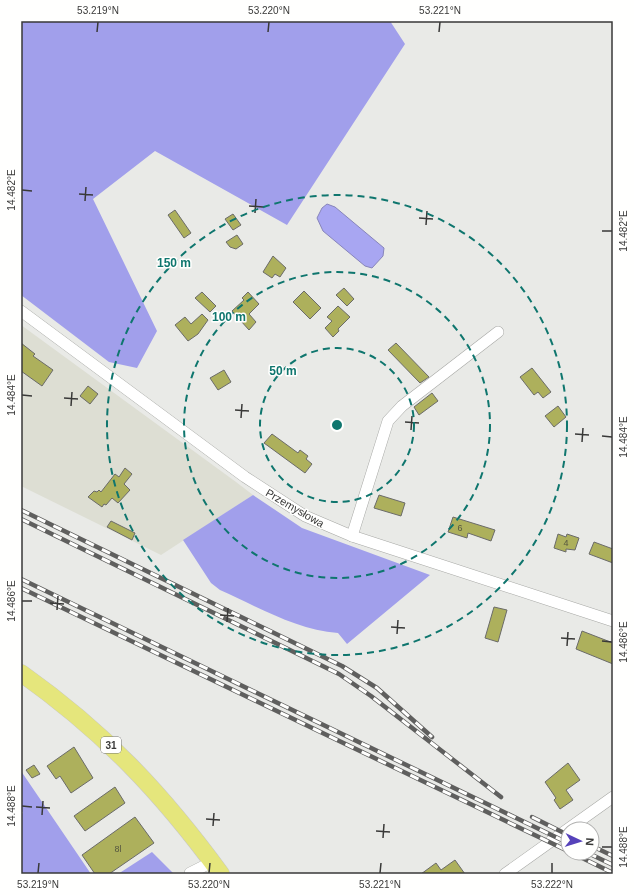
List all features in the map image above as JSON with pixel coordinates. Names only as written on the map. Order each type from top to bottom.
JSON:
[{"type":"main road","name":"31","points":[[21,673],[52,695],[124,758],[168,806],[217,868]]},
{"type":"street","name":"Przemysłowa","points":[[21,311],[276,499],[316,522],[352,536],[613,621]]},
{"type":"street","points":[[352,536],[388,421],[402,406],[498,332]]},
{"type":"street","points":[[505,874],[613,797]]},
{"type":"street","points":[[190,873],[217,868]]},
{"type":"shaded area","points":[[21,21],[390,21],[405,44],[287,225],[155,151],[93,199],[157,331],[137,368],[109,362],[21,295]]},
{"type":"shaded area","points":[[21,325],[253,495],[161,555],[21,486]]},
{"type":"shaded area","points":[[253,495],[302,528],[430,575],[347,644],[338,633],[323,631],[293,623],[278,617],[220,590],[211,583],[183,540]]},
{"type":"shaded area","points":[[21,771],[91,874],[21,874],[21,814],[23,813],[21,810]]},
{"type":"shaded area","points":[[152,852],[174,874],[118,874]]},
{"type":"water","points":[[327,204],[335,207],[384,248],[383,256],[372,268],[365,266],[323,231],[317,218],[322,208]]},
{"type":"building","points":[[175,210],[191,233],[184,238],[168,215]]},
{"type":"building","points":[[233,214],[241,225],[233,230],[225,219]]},
{"type":"building","points":[[237,235],[243,244],[236,249],[230,247],[226,242]]},
{"type":"building","points":[[273,256],[286,268],[280,277],[275,274],[272,278],[263,272]]},
{"type":"building","points":[[344,288],[354,299],[347,306],[336,295]]},
{"type":"building","points":[[304,291],[321,308],[310,319],[293,302]]},
{"type":"building","points":[[202,292],[216,306],[210,312],[195,298]]},
{"type":"building","points":[[248,292],[259,304],[249,314],[256,322],[249,330],[232,311],[244,300],[242,298]]},
{"type":"building","points":[[338,306],[350,317],[338,329],[339,331],[333,337],[325,328],[332,321],[327,317]]},
{"type":"building","points":[[202,314],[208,320],[198,334],[188,341],[175,325],[185,317],[191,324]]},
{"type":"building","points":[[21,343],[35,354],[33,356],[53,370],[42,386],[21,371]]},
{"type":"building","points":[[396,343],[429,377],[420,383],[388,350]]},
{"type":"building","points":[[532,368],[551,392],[543,398],[538,392],[534,395],[520,377]]},
{"type":"building","points":[[224,370],[231,382],[218,390],[210,378]]},
{"type":"building","points":[[88,386],[98,394],[90,404],[80,396]]},
{"type":"building","points":[[432,393],[438,401],[419,415],[414,407]]},
{"type":"building","points":[[558,406],[566,417],[554,427],[545,416]]},
{"type":"building","points":[[272,434],[298,453],[300,450],[308,456],[306,459],[312,464],[305,473],[264,443]]},
{"type":"building","points":[[125,468],[132,474],[124,484],[130,490],[118,503],[112,498],[102,507],[88,497],[94,491],[97,492],[99,490],[101,492],[115,474],[119,477]]},
{"type":"building","points":[[379,495],[405,503],[401,516],[374,508]]},
{"type":"building","points":[[453,517],[495,530],[491,541],[468,533],[467,538],[448,532]]},
{"type":"building","points":[[111,521],[135,533],[132,540],[107,527]]},
{"type":"building","points":[[558,534],[566,537],[567,534],[579,538],[575,550],[566,549],[566,552],[554,548]]},
{"type":"building","points":[[594,542],[613,549],[613,563],[589,554]]},
{"type":"building","points":[[494,607],[507,610],[498,642],[485,638]]},
{"type":"building","points":[[582,631],[613,643],[613,664],[576,649]]},
{"type":"building","points":[[74,747],[93,778],[71,793],[60,776],[56,779],[47,766]]},
{"type":"building","points":[[568,763],[580,780],[566,790],[573,800],[560,809],[554,800],[556,798],[545,782]]},
{"type":"building","points":[[34,765],[40,774],[32,778],[26,770]]},
{"type":"building","points":[[115,787],[125,803],[85,831],[74,816]]},
{"type":"building","points":[[135,817],[154,843],[109,874],[95,874],[82,855]]},
{"type":"building","points":[[455,860],[465,874],[421,874],[436,863],[441,870]]},
{"type":"railway","points":[[21,510],[342,666],[377,688],[432,737]]},
{"type":"railway","points":[[21,519],[339,674],[371,696],[501,797]]},
{"type":"railway","points":[[21,579],[560,839]]},
{"type":"railway","points":[[21,588],[560,847]]},
{"type":"railway","points":[[532,817],[560,831]]},
{"type":"railway","points":[[600,850],[613,856]]},
{"type":"railway","points":[[600,859],[613,865]]},
{"type":"railway","points":[[588,861],[613,873]]}]
